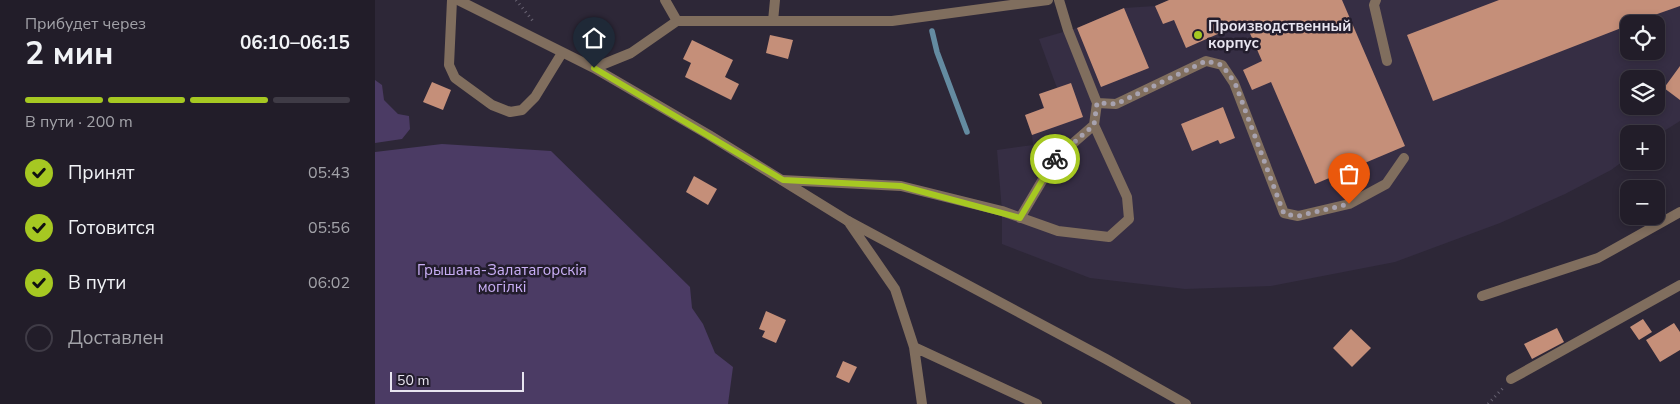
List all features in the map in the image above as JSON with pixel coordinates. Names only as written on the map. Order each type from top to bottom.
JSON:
[{"type":"street","points":[[452,0],[449,65],[455,78],[492,105],[510,112],[522,110],[535,97],[562,53]]},
{"type":"street","points":[[458,0],[594,68],[783,180],[848,221],[1186,404]]},
{"type":"street","points":[[665,0],[677,21]]},
{"type":"street","points":[[773,21],[775,0]]},
{"type":"street","points":[[594,68],[631,53],[677,21],[892,22],[993,3],[1048,0]]},
{"type":"street","points":[[783,180],[901,186],[1020,218],[1058,231],[1109,238],[1129,219],[1127,197],[1094,125],[1097,103],[1068,30],[1059,0]]},
{"type":"street","points":[[1376,0],[1375,4],[1387,61]]},
{"type":"street","points":[[1097,103],[1116,104],[1206,61],[1222,65],[1235,83],[1284,214],[1298,216],[1349,204],[1386,184],[1404,158]]},
{"type":"street","points":[[1020,218],[1055,158],[1094,125]]},
{"type":"street","points":[[1482,296],[1598,258],[1680,212]]},
{"type":"street","points":[[848,221],[895,289],[914,347],[922,404]]},
{"type":"street","points":[[1511,379],[1680,285]]},
{"type":"street","points":[[914,347],[1037,404]]},
{"type":"path","points":[[1488,404],[1511,379]]},
{"type":"shaded area","points":[[1169,0],[1680,0],[1680,121],[1665,130],[1665,125],[1620,125],[1620,164],[1611,170],[1565,194],[1500,223],[1395,262],[1271,286],[1185,289],[1090,278],[1002,244],[1002,211],[997,150],[1033,145],[1032,135],[1025,115],[1043,108],[1039,94],[1057,88],[1039,39],[1077,28],[1124,8],[1155,6]]},
{"type":"green space","points":[[375,80],[382,85],[384,100],[398,114],[409,116],[410,129],[402,139],[375,143]]},
{"type":"green space","name":"Грышана-Залатагорскія могілкі","points":[[442,144],[551,151],[690,287],[692,308],[703,324],[715,353],[733,367],[728,404],[375,404],[375,152]]},
{"type":"building","points":[[1169,0],[1342,0],[1405,146],[1315,184],[1271,82],[1252,90],[1243,70],[1262,61],[1245,22],[1186,48],[1174,20],[1163,24],[1155,6]]},
{"type":"building","points":[[1499,0],[1680,0],[1680,6],[1654,15],[1620,15],[1620,28],[1433,101],[1407,35]]},
{"type":"building","points":[[1124,8],[1149,68],[1101,87],[1077,28]]},
{"type":"building","points":[[770,35],[793,40],[788,59],[766,53]]},
{"type":"building","points":[[692,40],[733,60],[725,77],[739,84],[731,100],[685,77],[691,63],[683,59]]},
{"type":"building","points":[[1680,66],[1680,100],[1665,89]]},
{"type":"building","points":[[432,82],[451,90],[443,110],[423,102]]},
{"type":"building","points":[[1071,83],[1083,117],[1032,135],[1025,115],[1044,108],[1039,94]]},
{"type":"building","points":[[1223,107],[1235,138],[1220,144],[1218,140],[1192,151],[1181,124]]},
{"type":"building","points":[[694,176],[717,189],[708,205],[686,192]]},
{"type":"building","points":[[766,311],[786,320],[776,343],[762,337],[765,331],[759,329]]},
{"type":"building","points":[[1643,319],[1652,332],[1639,340],[1630,327]]},
{"type":"building","points":[[1674,323],[1680,332],[1680,350],[1660,362],[1646,340]]},
{"type":"building","points":[[1557,328],[1564,342],[1532,359],[1524,344]]},
{"type":"building","points":[[1351,329],[1371,348],[1352,367],[1333,348]]},
{"type":"building","points":[[843,361],[857,367],[849,383],[836,377]]},
{"type":"waterway","points":[[932,31],[937,52],[967,132]]},
{"type":"way so far","points":[[1055,159],[1094,125],[1097,103],[1116,104],[1206,61],[1222,65],[1235,83],[1284,214],[1298,216],[1349,204]]},
{"type":"place","name":"Производственный корпус","points":[[1198,35]]},
{"type":"route","points":[[594,68],[783,180],[835,181],[901,186],[1020,218],[1055,159]]}]
